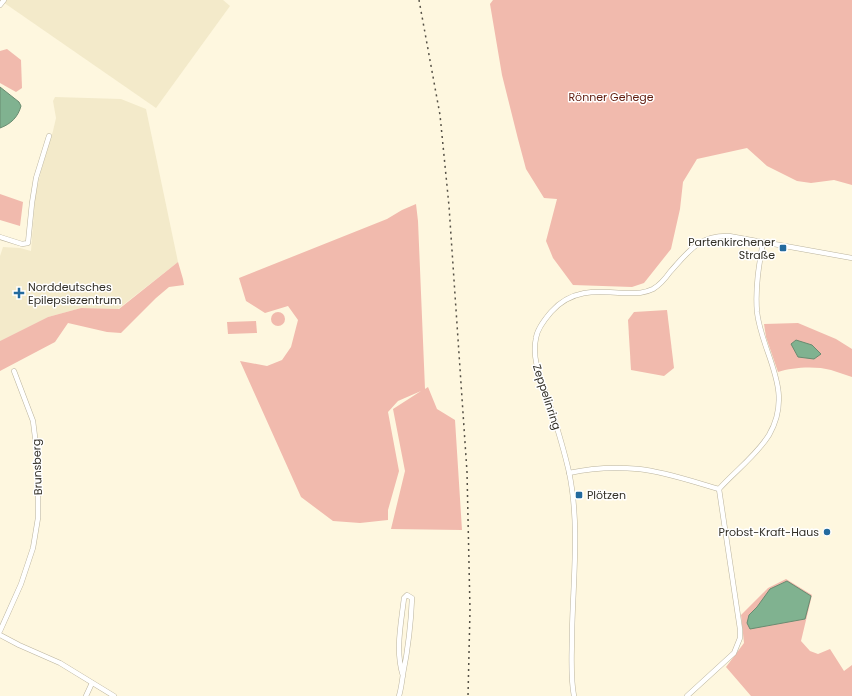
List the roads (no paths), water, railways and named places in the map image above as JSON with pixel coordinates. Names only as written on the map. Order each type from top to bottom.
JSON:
[{"type":"street","points":[[0,5],[4,0]]},
{"type":"street","points":[[0,237],[22,244],[28,243],[36,178],[49,136]]},
{"type":"street","name":"Zeppelinring","points":[[574,696],[571,665],[574,537],[573,501],[569,473],[559,432],[535,359],[536,337],[550,314],[562,301],[582,293],[597,291],[635,293],[652,290],[662,282],[693,246],[716,236],[729,236],[852,258]]},
{"type":"street","points":[[720,489],[762,445],[770,434],[778,406],[777,380],[762,338],[757,313],[757,279],[763,242]]},
{"type":"street","name":"Brunsberg","points":[[0,631],[20,584],[33,548],[38,518],[38,461],[33,421],[14,371]]},
{"type":"street","points":[[569,473],[611,469],[640,469],[681,478],[720,489]]},
{"type":"street","points":[[686,696],[734,652],[740,638],[720,489]]},
{"type":"street","points":[[398,696],[401,689],[407,654],[412,609],[412,598],[407,595],[404,598],[398,653],[399,665],[403,676]]},
{"type":"street","points":[[0,635],[60,663],[114,696]]},
{"type":"street","points":[[86,696],[92,683]]},
{"type":"railway","points":[[419,0],[440,115],[449,206],[467,472],[470,610],[468,696]]},
{"type":"place","name":"Partenkirchener Straße","points":[[783,248]]},
{"type":"place","name":"Norddeutsches Epilepsiezentrum","points":[[19,293]]},
{"type":"place","name":"Plötzen","points":[[579,495]]},
{"type":"place","name":"Probst-Kraft-Haus","points":[[827,532]]},
{"type":"park label","name":"Rönner Gehege","points":[[611,97]]}]
